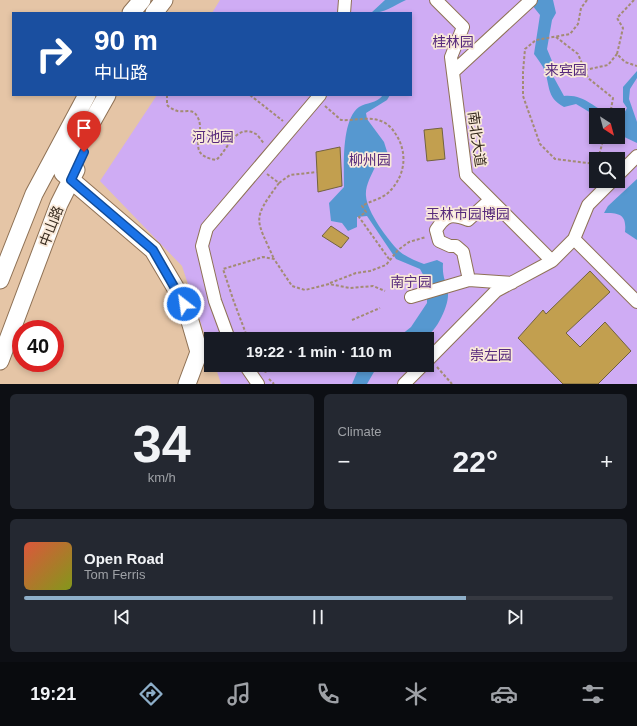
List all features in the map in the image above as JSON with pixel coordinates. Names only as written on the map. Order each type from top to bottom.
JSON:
[{"type":"main road","points":[[155,12],[164,0]]},
{"type":"main road","name":"中山路","points":[[0,280],[34,194],[86,96]]},
{"type":"main road","points":[[106,96],[63,173],[153,250],[184,304],[199,352],[187,384]]},
{"type":"main road","name":"中山路","points":[[0,361],[59,204],[112,96]]},
{"type":"street","points":[[344,12],[345,0]]},
{"type":"street","name":"南北大道","points":[[436,0],[463,27],[451,57],[466,175],[552,261]]},
{"type":"street","points":[[453,72],[530,1]]},
{"type":"street","points":[[226,332],[215,301],[202,246],[206,228],[318,97]]},
{"type":"street","points":[[625,168],[637,156]]},
{"type":"street","points":[[434,354],[496,292],[552,261],[574,240],[588,205],[605,188]]},
{"type":"street","points":[[469,280],[463,252],[456,246],[450,246],[439,240],[436,230],[442,220],[454,215],[468,220],[490,200]]},
{"type":"street","points":[[574,240],[637,302]]},
{"type":"street","points":[[411,297],[469,280],[512,283]]},
{"type":"street","points":[[250,372],[258,384]]},
{"type":"street","points":[[404,384],[416,372]]},
{"type":"path","points":[[587,0],[581,8],[578,24],[570,34],[536,40],[525,48],[523,96],[540,144],[554,159],[589,163]]},
{"type":"path","points":[[585,70],[608,65],[617,54],[623,28],[617,18],[634,0]]},
{"type":"path","points":[[556,37],[578,54],[588,78],[613,98],[611,108]]},
{"type":"path","points":[[617,54],[626,62],[637,66]]},
{"type":"path","points":[[167,96],[167,105],[176,111],[190,110],[197,115],[200,125],[198,140],[199,152],[205,158],[216,160],[223,155],[233,137],[244,132],[256,134],[273,150]]},
{"type":"path","points":[[251,96],[292,128]]},
{"type":"path","points":[[318,97],[341,120],[381,120],[393,130],[400,143],[405,158],[403,171],[389,193],[362,206],[366,212],[359,217],[390,259]]},
{"type":"path","points":[[258,167],[279,183]]},
{"type":"path","points":[[317,172],[290,175],[279,183],[263,205],[258,222],[261,232],[274,259],[292,286],[305,290],[329,284],[356,273],[370,271],[386,265],[398,250],[409,242],[426,237],[436,230]]},
{"type":"path","points":[[245,332],[223,269],[263,257],[274,259]]},
{"type":"path","points":[[329,284],[350,288],[373,286],[385,291]]},
{"type":"path","points":[[352,320],[380,308]]},
{"type":"path","points":[[434,369],[452,384]]},
{"type":"green space","name":"玉林市园博园","points":[[220,0],[637,0],[637,384],[221,384],[217,372],[434,372],[434,332],[204,333],[182,266],[100,181],[156,96],[412,96],[412,12],[213,12]]},
{"type":"water","points":[[385,0],[406,0],[385,10],[372,12]]},
{"type":"water","points":[[528,0],[553,0],[556,13],[552,20],[547,49],[552,61],[553,76],[564,96],[578,97],[599,108],[589,108],[589,112],[576,104],[564,107],[554,99],[549,90],[543,67],[534,54],[540,15]]},
{"type":"water","points":[[637,71],[637,78],[630,89],[629,99],[637,122],[637,143],[625,137],[625,112],[627,108],[623,102],[623,87]]},
{"type":"water","points":[[382,96],[389,96],[387,100],[366,113],[367,119],[384,142],[390,161],[375,167],[366,189],[367,203],[374,218],[389,240],[399,251],[424,264],[437,260],[443,263],[448,299],[440,320],[431,332],[405,332],[411,327],[427,303],[427,282],[420,269],[396,259],[367,216],[357,217],[357,227],[348,231],[342,223],[331,221],[329,203],[344,187],[344,156],[346,133],[349,122],[353,113],[359,107],[377,100]]},
{"type":"water","points":[[637,179],[637,240],[625,232],[625,221],[621,216],[614,213],[604,213],[608,206]]},
{"type":"water","points":[[357,372],[374,372],[367,384],[352,384]]},
{"type":"building","points":[[442,128],[445,159],[427,161],[424,130]]},
{"type":"building","points":[[340,147],[342,186],[318,192],[316,152]]},
{"type":"building","points":[[331,226],[349,238],[341,248],[322,236]]},
{"type":"building","points":[[590,271],[610,292],[566,333],[580,347],[605,322],[631,351],[598,384],[563,384],[518,338],[543,310],[546,314]]},
{"type":"route","points":[[84,152],[71,180],[153,250],[184,304]]},
{"type":"park label","name":"桂林园","points":[[453,42]]},
{"type":"park label","name":"来宾园","points":[[566,70]]},
{"type":"park label","name":"河池园","points":[[213,137]]},
{"type":"park label","name":"柳州园","points":[[370,160]]},
{"type":"park label","name":"南宁园","points":[[411,282]]},
{"type":"park label","name":"崇左园","points":[[491,355]]}]
